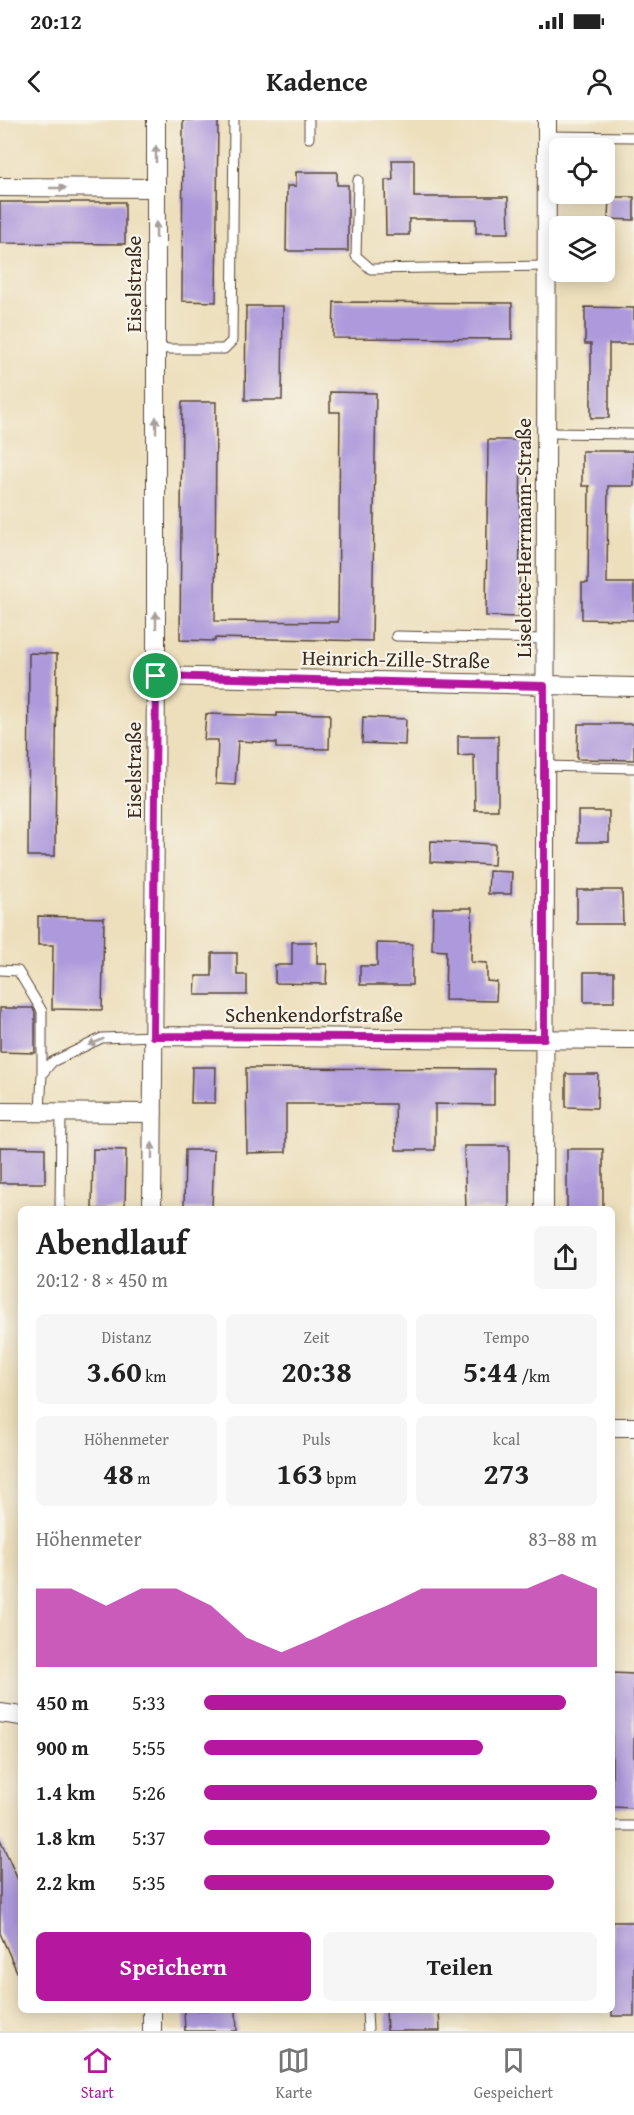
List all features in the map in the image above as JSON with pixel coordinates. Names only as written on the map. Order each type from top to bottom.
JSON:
[{"type":"street","name":"Eiselstraße","points":[[152,1206],[156,676],[156,120]]},
{"type":"street","name":"Liselotte-Herrmann-Straße","points":[[544,1206],[543,766],[547,128]]},
{"type":"street","points":[[0,187],[156,188]]},
{"type":"street","name":"Heinrich-Zille-Straße","points":[[156,676],[634,687]]},
{"type":"street","name":"Schenkendorfstraße","points":[[153,1036],[634,1040]]},
{"type":"street","points":[[0,1112],[153,1113]]},
{"type":"street","points":[[615,1426],[634,1427]]},
{"type":"street","points":[[0,1713],[18,1716]]},
{"type":"street","points":[[152,2013],[152,2031]]},
{"type":"lane","points":[[156,346],[224,349],[232,341],[234,120]]},
{"type":"lane","points":[[309,120],[309,138]]},
{"type":"lane","points":[[547,128],[634,137]]},
{"type":"lane","points":[[358,180],[356,256],[371,269],[546,266]]},
{"type":"lane","points":[[546,433],[634,434]]},
{"type":"lane","points":[[396,636],[545,639]]},
{"type":"lane","points":[[543,766],[634,768]]},
{"type":"lane","points":[[0,970],[18,971],[42,1011],[40,1111]]},
{"type":"lane","name":"Schenkendorfstraße","points":[[42,1074],[52,1062],[102,1038],[153,1036]]},
{"type":"lane","points":[[60,1206],[61,1111]]},
{"type":"lane","points":[[615,1826],[634,1826]]},
{"type":"lane","points":[[367,2013],[368,2031]]},
{"type":"building","points":[[183,120],[218,120],[216,302],[182,301]]},
{"type":"building","points":[[392,160],[414,160],[414,197],[508,197],[509,233],[476,233],[476,219],[409,219],[409,235],[386,235],[385,180],[393,180]]},
{"type":"building","points":[[296,172],[337,172],[337,185],[348,185],[348,251],[286,251],[287,186],[296,186]]},
{"type":"building","points":[[615,197],[634,197],[634,220],[615,219],[615,216],[608,216],[609,204],[615,204]]},
{"type":"building","points":[[0,202],[125,202],[125,244],[0,243]]},
{"type":"building","points":[[334,302],[512,303],[512,339],[333,338]]},
{"type":"building","points":[[246,306],[283,306],[282,400],[245,400]]},
{"type":"building","points":[[585,307],[634,308],[634,344],[609,344],[609,418],[591,418],[591,344],[585,344]]},
{"type":"building","points":[[330,392],[376,393],[372,641],[215,638],[215,641],[180,640],[182,402],[216,402],[215,621],[338,622],[340,412],[330,412]]},
{"type":"building","points":[[488,440],[521,440],[519,617],[486,616]]},
{"type":"building","points":[[582,451],[634,451],[634,486],[608,486],[607,583],[634,583],[634,620],[582,619],[582,583],[588,583],[589,486],[582,486]]},
{"type":"building","points":[[29,653],[57,654],[55,856],[28,856]]},
{"type":"building","points":[[277,713],[330,714],[329,749],[276,748],[276,743],[238,741],[235,785],[216,784],[218,740],[204,740],[206,714],[277,716]]},
{"type":"building","points":[[363,717],[406,719],[405,745],[362,743]]},
{"type":"building","points":[[578,724],[634,724],[634,760],[577,759]]},
{"type":"building","points":[[458,736],[498,736],[498,810],[475,810],[474,755],[458,756]]},
{"type":"building","points":[[578,811],[609,811],[609,842],[578,842]]},
{"type":"building","points":[[431,841],[495,844],[494,865],[430,862]]},
{"type":"building","points":[[489,871],[512,872],[511,894],[488,894]]},
{"type":"building","points":[[577,890],[622,890],[623,924],[577,924]]},
{"type":"building","points":[[433,908],[472,908],[471,962],[487,963],[487,981],[497,982],[496,1001],[445,1000],[446,951],[432,950]]},
{"type":"building","points":[[38,916],[104,918],[102,1010],[52,1009],[53,945],[38,945]]},
{"type":"building","points":[[292,942],[317,942],[317,964],[327,964],[326,984],[275,983],[275,965],[292,965]]},
{"type":"building","points":[[377,943],[412,944],[412,985],[360,985],[360,966],[377,966]]},
{"type":"building","points":[[212,953],[237,953],[237,975],[247,975],[247,995],[195,995],[196,976],[212,976]]},
{"type":"building","points":[[584,972],[614,972],[614,1002],[584,1002]]},
{"type":"building","points":[[0,1008],[33,1008],[35,1053],[0,1052]]},
{"type":"building","points":[[192,1067],[216,1067],[215,1103],[191,1103]]},
{"type":"building","points":[[246,1068],[494,1069],[494,1105],[435,1104],[435,1150],[396,1150],[395,1104],[286,1104],[286,1152],[247,1153]]},
{"type":"building","points":[[566,1074],[598,1074],[597,1108],[566,1107]]},
{"type":"building","points":[[464,1146],[509,1146],[509,1206],[466,1206]]},
{"type":"building","points":[[0,1147],[45,1148],[45,1183],[0,1183]]},
{"type":"building","points":[[93,1149],[126,1150],[125,1206],[92,1206]]},
{"type":"building","points":[[567,1149],[603,1149],[603,1206],[567,1206]]},
{"type":"building","points":[[185,1150],[214,1150],[212,1206],[184,1206]]},
{"type":"building","points":[[615,1673],[634,1674],[634,1808],[615,1807]]},
{"type":"building","points":[[0,1839],[18,1880],[18,1974],[0,1933]]},
{"type":"building","points":[[615,1922],[634,1922],[634,2016],[612,2016],[612,2013],[615,2013]]},
{"type":"building","points":[[184,2013],[236,2013],[237,2031],[185,2031]]},
{"type":"building","points":[[386,2013],[439,2013],[440,2031],[387,2031]]},
{"type":"route","points":[[156,676],[544,686],[544,1038],[153,1036],[156,676]]}]
